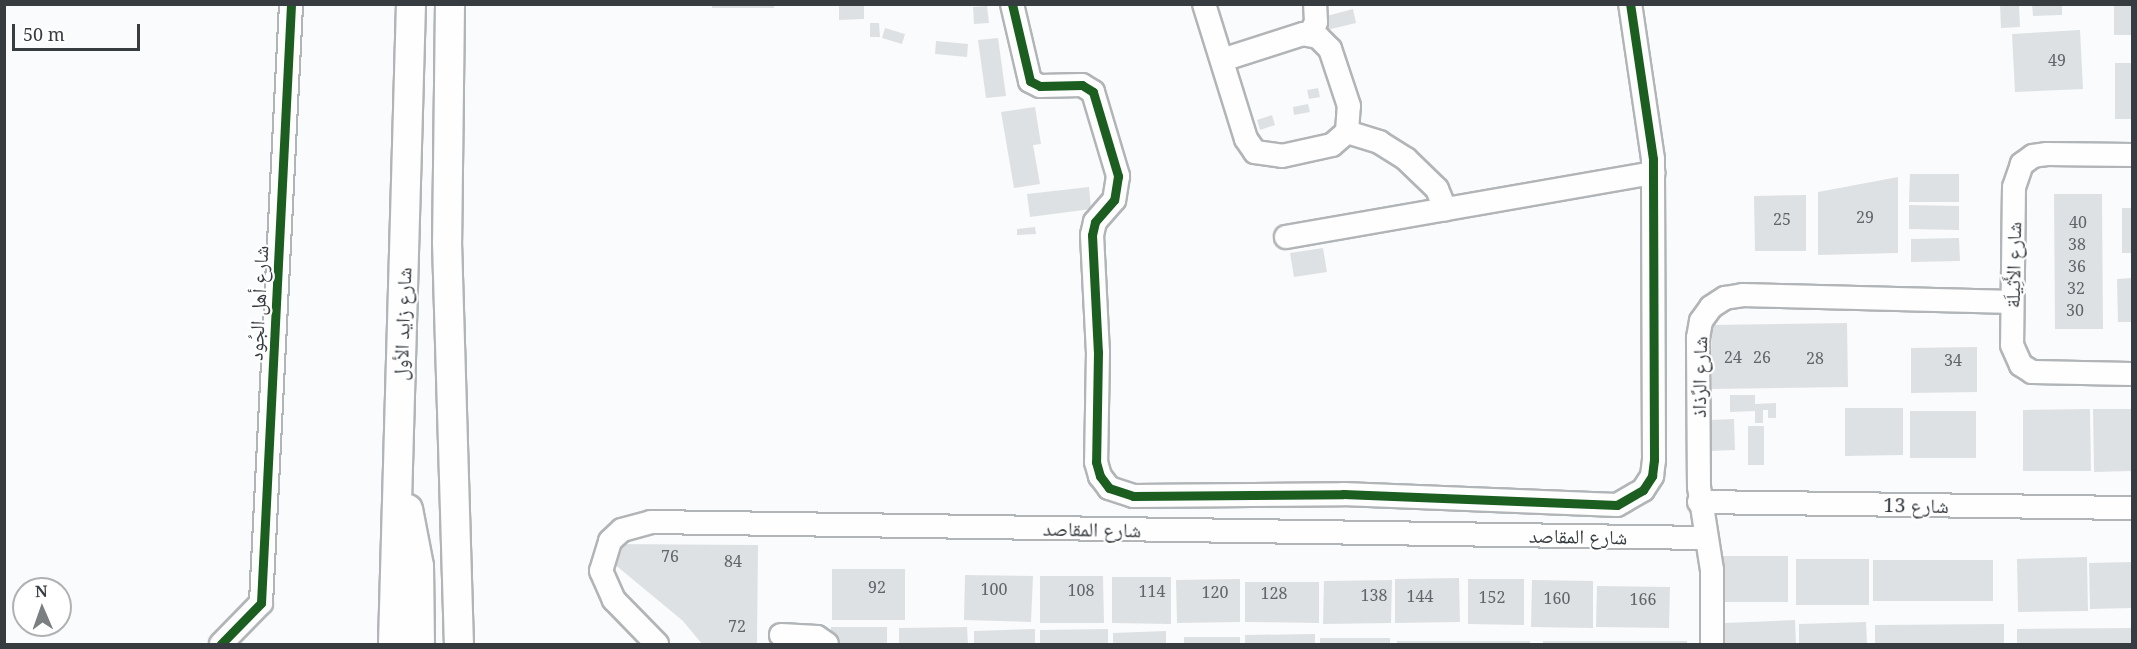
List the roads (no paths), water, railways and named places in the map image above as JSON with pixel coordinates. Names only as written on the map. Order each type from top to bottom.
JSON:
[{"type":"main road","name":"شارع زايد الأول","points":[[399,644],[398,470],[411,4]]},
{"type":"main road","points":[[450,4],[447,242],[459,645]]},
{"type":"street","name":"شارع أهل الجُود","points":[[221,645],[261,603],[291,4]]},
{"type":"street","points":[[1012,4],[1030,81],[1040,86],[1082,85],[1093,92],[1118,177],[1114,200],[1095,222],[1092,235],[1098,352],[1096,462],[1104,482],[1125,496],[1343,494],[1617,505],[1635,497],[1648,484],[1654,468],[1653,173],[1630,4]]},
{"type":"street","points":[[1204,4],[1246,139],[1260,155],[1282,156],[1332,145],[1347,132],[1351,112],[1330,49],[1310,34]]},
{"type":"street","points":[[1222,60],[1310,34],[1316,21],[1315,4]]},
{"type":"street","points":[[1347,132],[1379,142],[1406,159],[1437,189],[1445,209]]},
{"type":"street","name":"شارع الأَثِيلَة","points":[[2133,154],[2047,154],[2033,156],[2022,164],[2014,187],[2012,302],[2012,345],[2021,365],[2043,373],[2133,374]]},
{"type":"street","points":[[1286,237],[1653,173]]},
{"type":"street","name":"شارع الرَّذاذ","points":[[1712,645],[1713,570],[1705,538],[1700,501],[1698,338],[1701,321],[1711,307],[1725,298],[1743,295],[2012,302]]},
{"type":"street","name":"شارع 13","points":[[1700,501],[2133,508]]},
{"type":"street","name":"شارع المقاصد","points":[[657,645],[614,600],[601,571],[610,541],[621,530],[651,522],[1705,538]]},
{"type":"street","points":[[781,635],[816,637],[827,645]]}]
